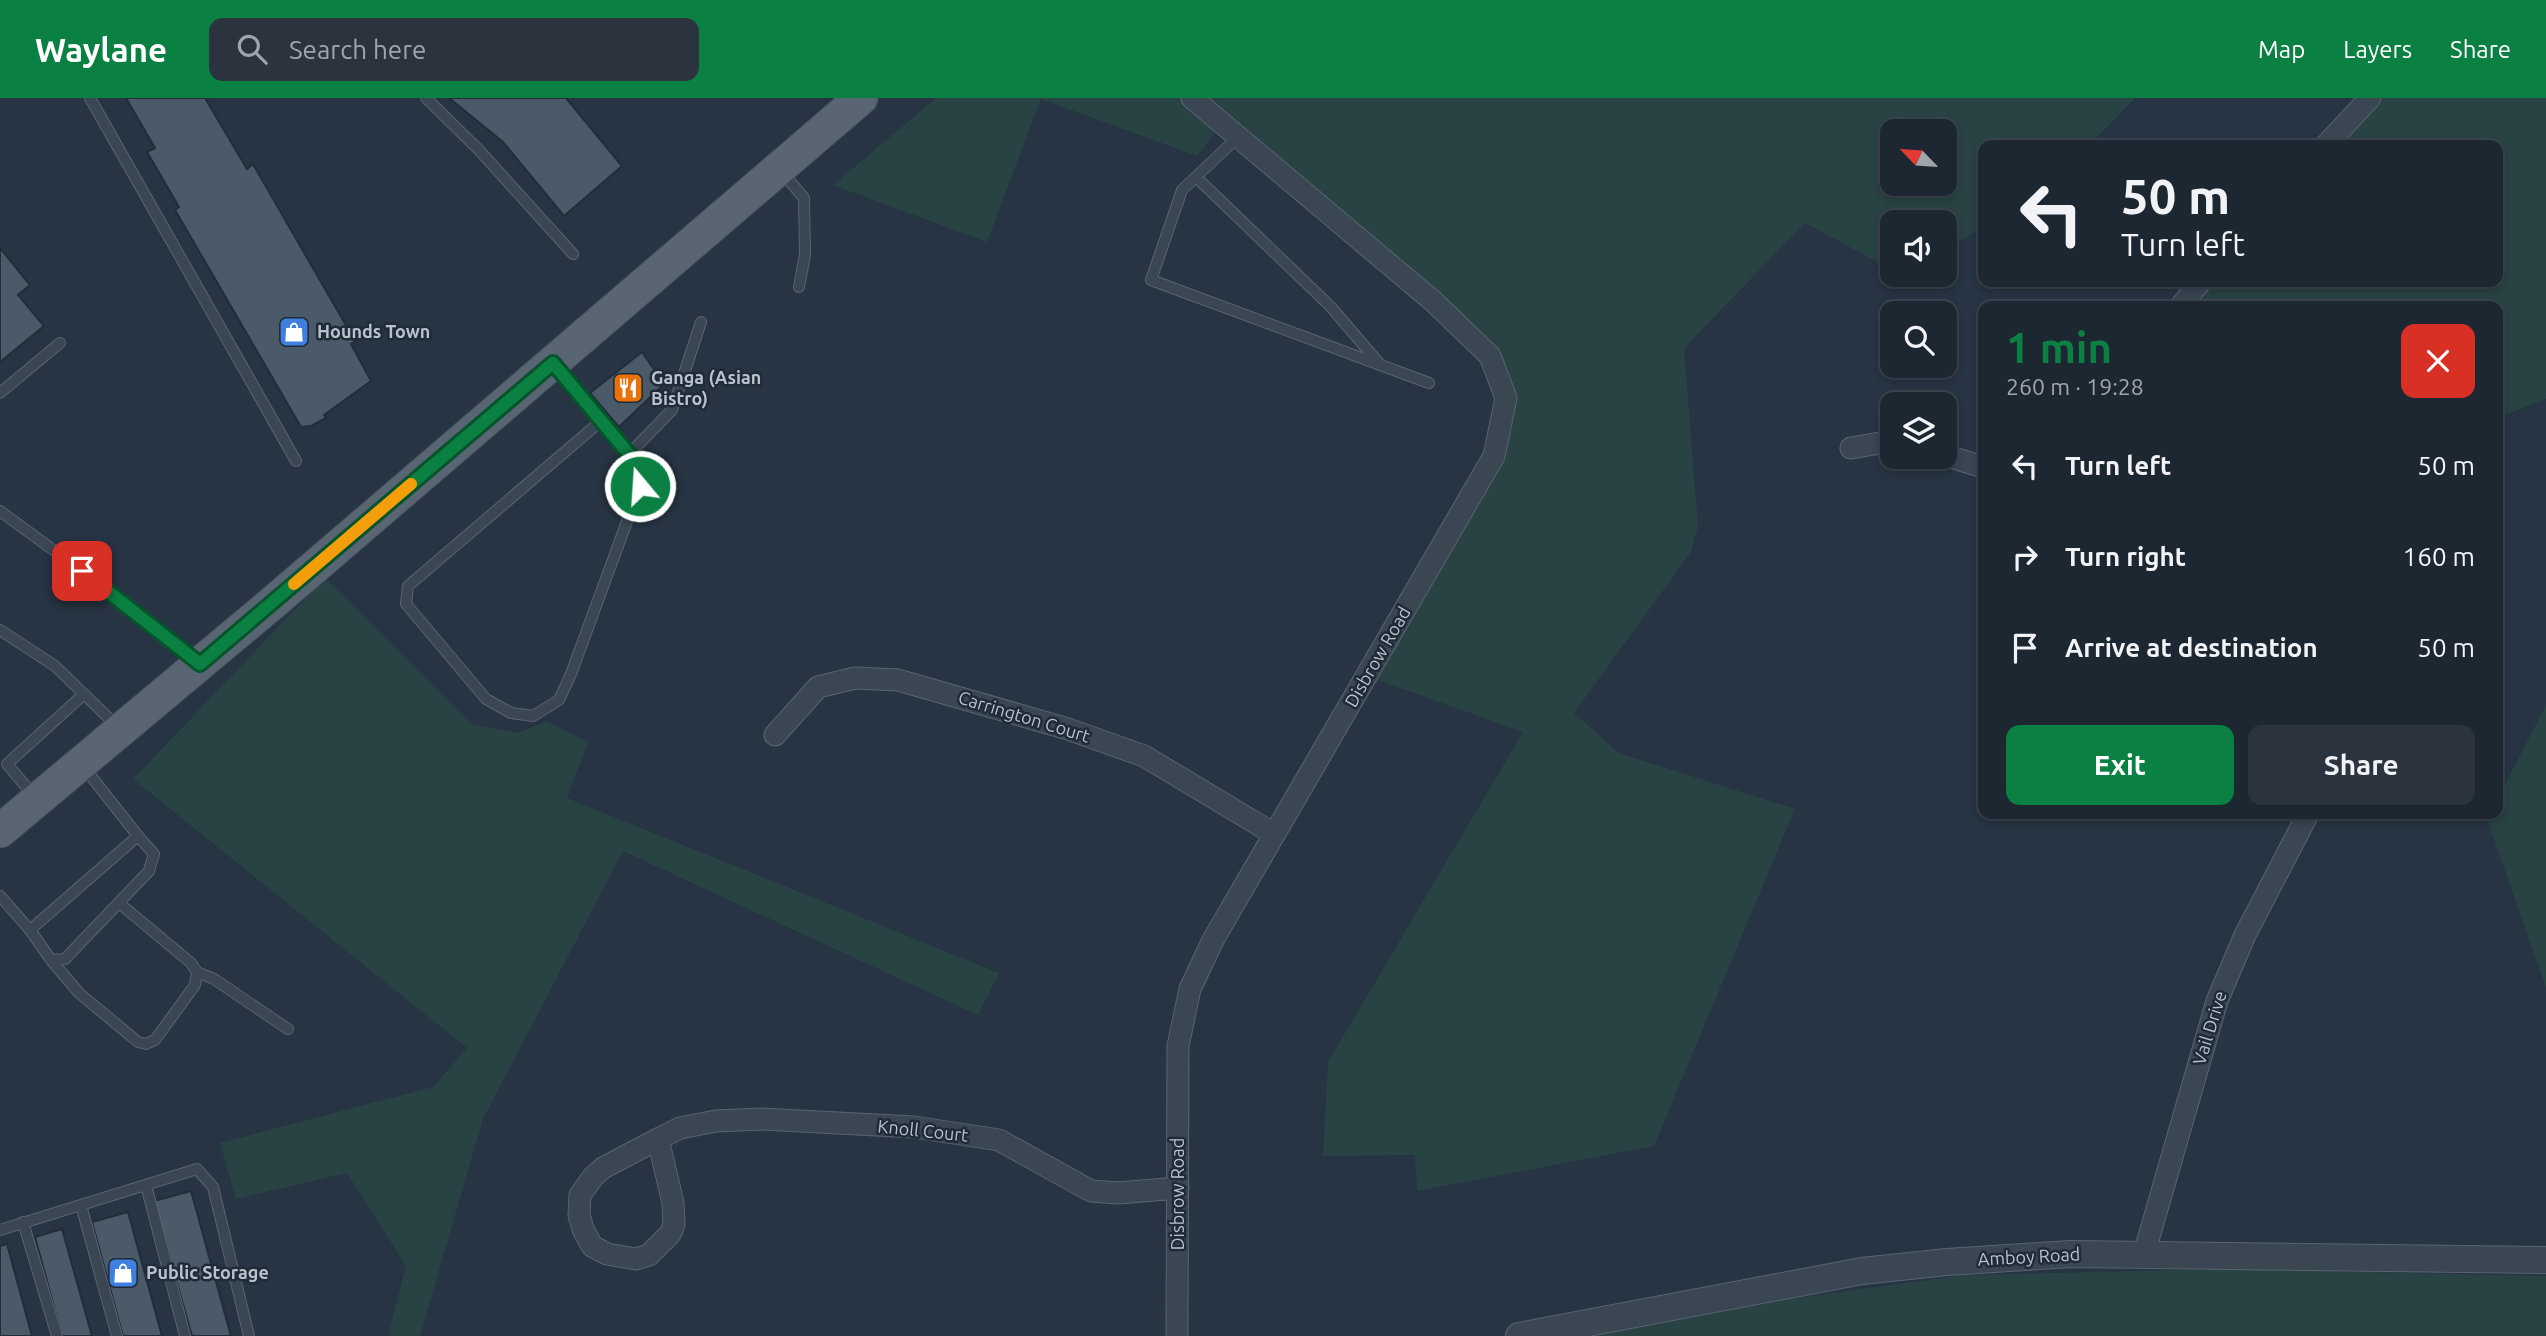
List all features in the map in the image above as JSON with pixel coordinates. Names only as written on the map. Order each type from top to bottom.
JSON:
[{"type":"main road","points":[[0,831],[200,664],[861,98]]},
{"type":"street","name":"Disbrow Road","points":[[1177,1336],[1178,1046],[1190,989],[1213,940],[1494,456],[1506,398],[1490,356],[1434,302],[1192,98]]},
{"type":"street","points":[[2331,140],[2370,98]]},
{"type":"street","points":[[2185,301],[2196,287]]},
{"type":"street","points":[[1851,449],[1880,443]]},
{"type":"street","points":[[1957,459],[1978,465]]},
{"type":"street","name":"Carrington Court","points":[[775,735],[818,687],[855,678],[898,680],[1068,729],[1144,756],[1274,834]]},
{"type":"street","name":"Vail Drive","points":[[2144,1254],[2217,1001],[2245,935],[2305,819]]},
{"type":"street","name":"Knoll Court","points":[[658,1139],[673,1203],[674,1225],[670,1234],[649,1255],[636,1258],[607,1254],[592,1246],[583,1229],[579,1214],[580,1195],[603,1168],[658,1139],[680,1128],[716,1121],[750,1119],[914,1127],[999,1140],[1091,1191],[1118,1193],[1178,1188]]},
{"type":"street","name":"Amboy Road","points":[[1518,1336],[1862,1271],[1947,1262],[2071,1254],[2546,1260]]},
{"type":"lane","points":[[90,98],[296,461]]},
{"type":"lane","points":[[426,98],[479,150],[573,254]]},
{"type":"lane","points":[[1238,137],[1182,190],[1151,280],[1429,383]]},
{"type":"lane","points":[[779,169],[804,198],[805,255],[799,287]]},
{"type":"lane","points":[[1196,177],[1331,307],[1380,365]]},
{"type":"lane","points":[[629,454],[671,410],[701,322]]},
{"type":"lane","points":[[0,393],[60,343]]},
{"type":"lane","points":[[553,363],[638,465],[640,486],[559,700],[533,716],[511,713],[486,699],[406,604],[408,586],[601,421]]},
{"type":"lane","points":[[0,511],[82,571],[200,664]]},
{"type":"lane","points":[[0,630],[55,666],[121,730]]},
{"type":"lane","points":[[38,799],[3,760],[85,694]]},
{"type":"lane","points":[[51,960],[65,959],[149,872],[154,854],[81,763]]},
{"type":"lane","points":[[30,930],[138,836]]},
{"type":"lane","points":[[0,896],[79,993],[138,1042],[146,1044],[155,1040],[195,985],[197,972]]},
{"type":"lane","points":[[119,903],[191,963],[197,972],[214,979],[288,1029]]},
{"type":"lane","points":[[0,1230],[197,1169],[213,1186],[249,1336]]},
{"type":"lane","points":[[146,1185],[185,1336]]},
{"type":"lane","points":[[81,1205],[117,1336]]},
{"type":"lane","points":[[23,1223],[57,1336]]},
{"type":"green space","points":[[936,98],[2135,98],[2095,140],[1978,140],[1978,229],[1957,243],[1957,210],[1880,210],[1880,264],[1805,223],[1684,348],[1698,527],[1691,552],[1574,713],[1619,753],[1795,809],[1654,1146],[1417,1191],[1415,1155],[1323,1156],[1328,1062],[1523,732],[1367,676],[1496,460],[1507,407],[1463,337],[1221,124],[1197,156],[1041,99],[987,242],[833,185]]},
{"type":"green space","points":[[2359,98],[2546,98],[2546,399],[2503,416],[2503,301],[2178,301],[2190,287],[2503,287],[2503,140],[2321,140]]},
{"type":"green space","points":[[325,578],[471,724],[518,733],[547,721],[588,742],[567,798],[999,973],[978,1015],[623,851],[483,1119],[420,1336],[388,1336],[406,1266],[347,1173],[236,1199],[220,1143],[433,1087],[467,1048],[133,779]]},
{"type":"green space","points":[[2546,705],[2546,988],[2487,819],[2503,819],[2503,788]]},
{"type":"green space","points":[[2226,1269],[2546,1276],[2546,1336],[1592,1336],[1790,1299],[1964,1275]]},
{"type":"building","points":[[126,98],[205,98],[247,169],[253,164],[355,341],[351,344],[371,381],[324,415],[326,418],[311,426],[301,427],[175,210],[179,207],[147,152],[155,148]]},
{"type":"building","points":[[449,98],[566,98],[622,166],[564,216],[503,142]]},
{"type":"building","points":[[0,248],[30,285],[18,295],[44,326],[0,362]]},
{"type":"building","name":"Ganga (Asian Bistro)","points":[[642,352],[664,384],[619,427],[590,393]]},
{"type":"building","points":[[191,1191],[231,1336],[192,1336],[154,1201]]},
{"type":"building","points":[[128,1212],[162,1336],[123,1336],[92,1222]]},
{"type":"building","points":[[62,1229],[92,1336],[62,1336],[35,1237]]},
{"type":"building","points":[[7,1244],[32,1336],[0,1336],[0,1246]]},
{"type":"slow traffic","points":[[294,584],[411,484]]},
{"type":"place","name":"Hounds Town","points":[[294,332]]},
{"type":"place","name":"Ganga (Asian Bistro)","points":[[628,388]]},
{"type":"place","name":"Public Storage","points":[[123,1273]]},
{"type":"route","points":[[82,571],[200,664],[553,363],[638,465],[640,486]]}]
